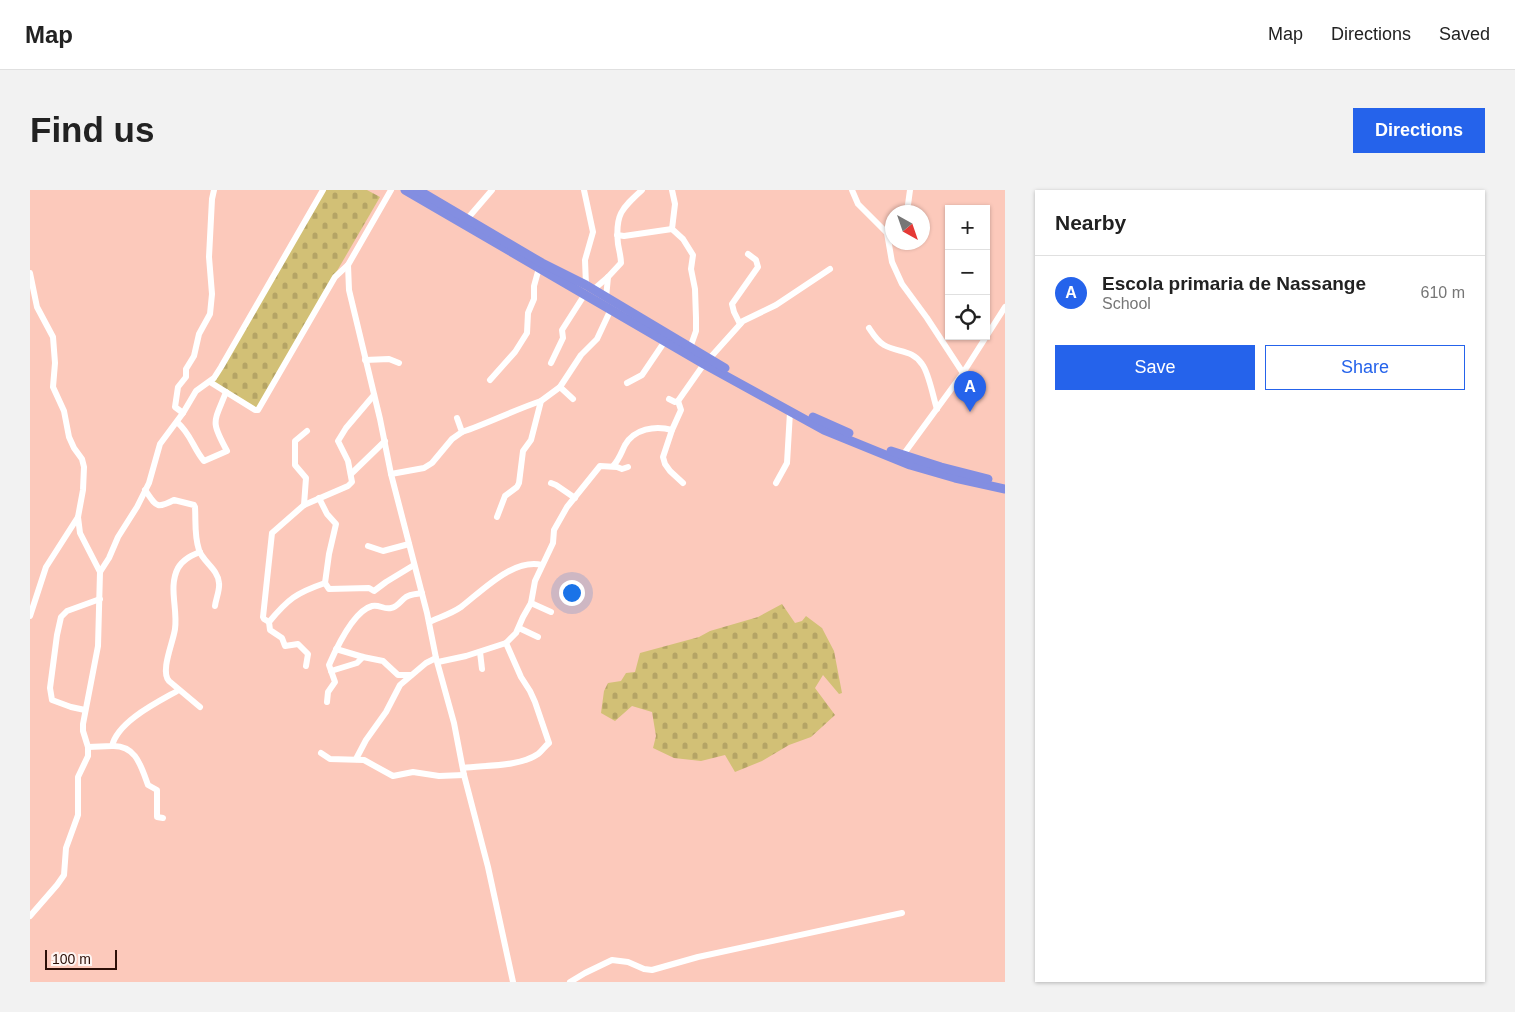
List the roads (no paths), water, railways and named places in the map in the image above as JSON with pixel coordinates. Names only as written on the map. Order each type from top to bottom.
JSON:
[{"type":"highway","points":[[405,190],[539,268],[606,298],[690,348],[707,362],[790,412],[824,430],[910,465],[954,478],[1005,489]]},
{"type":"highway","points":[[422,191],[588,290],[611,309],[665,341],[820,421],[903,455],[941,467],[1005,483]]},
{"type":"street","points":[[183,413],[175,406],[178,387],[186,377],[186,369],[194,356],[200,332],[210,314],[212,294],[209,257],[214,190]]},
{"type":"street","points":[[100,572],[145,490],[160,444],[177,422],[196,391],[210,382],[221,367],[323,190]]},
{"type":"street","points":[[210,382],[255,410],[258,410],[335,277],[348,265],[391,190]]},
{"type":"street","points":[[468,218],[492,190]]},
{"type":"street","points":[[584,190],[593,232],[585,260],[588,290]]},
{"type":"street","points":[[551,363],[562,338],[562,330],[588,290],[608,278],[621,264],[617,235],[617,223],[620,212],[642,190]]},
{"type":"street","points":[[672,190],[675,204],[672,230]]},
{"type":"street","points":[[852,190],[858,204],[885,230]]},
{"type":"street","points":[[908,205],[910,190]]},
{"type":"street","points":[[617,235],[672,230],[683,239],[693,255],[691,269],[695,289],[696,332],[690,348]]},
{"type":"street","points":[[892,250],[892,262],[902,284],[928,318],[963,373]]},
{"type":"street","points":[[740,324],[732,304],[758,267],[756,260],[748,254]]},
{"type":"street","points":[[348,265],[349,290],[391,474],[454,723],[463,772],[488,867],[513,982]]},
{"type":"street","points":[[490,380],[515,352],[527,333],[528,313],[534,299],[534,286],[539,268]]},
{"type":"street","points":[[669,399],[675,402],[678,400],[707,362],[740,324],[750,317],[776,305],[830,269]]},
{"type":"street","points":[[30,272],[37,308],[53,337],[55,362],[53,387],[64,411],[69,437],[82,459],[84,467],[83,490],[78,517],[80,532],[100,572],[98,646],[86,710],[84,732],[88,756],[78,777],[78,815],[66,848],[64,875],[30,916]]},
{"type":"street","points":[[606,298],[608,278]]},
{"type":"street","points":[[903,455],[963,373],[1005,307]]},
{"type":"street","points":[[391,474],[424,468],[432,463],[452,439],[462,432],[541,401],[560,387],[581,355],[597,339],[611,309]]},
{"type":"street","points":[[868,328],[875,338],[883,344],[904,351],[919,360],[926,371],[937,408]]},
{"type":"street","points":[[627,383],[642,376],[665,341]]},
{"type":"street","points":[[365,360],[389,358],[399,363]]},
{"type":"street","points":[[560,387],[573,398]]},
{"type":"street","points":[[177,422],[192,440],[204,462],[228,451],[216,432],[214,421],[226,392]]},
{"type":"street","points":[[269,622],[264,620],[263,617],[270,536],[285,520],[304,505],[350,484],[352,480],[348,461],[339,444],[339,437],[374,395]]},
{"type":"street","points":[[678,400],[681,410],[666,446],[663,460],[670,471],[683,483]]},
{"type":"street","points":[[498,517],[505,496],[517,487],[519,483],[523,451],[531,440],[541,401]]},
{"type":"street","points":[[776,483],[787,463],[790,412]]},
{"type":"street","points":[[457,418],[462,432]]},
{"type":"street","points":[[613,466],[617,462],[626,443],[647,428],[662,427],[672,430]]},
{"type":"street","points":[[304,505],[306,478],[295,465],[296,441],[307,431]]},
{"type":"street","points":[[351,474],[385,441]]},
{"type":"street","points":[[356,759],[366,740],[386,712],[400,685],[426,663],[480,652],[506,643],[516,633],[531,603],[535,581],[552,543],[554,530],[567,507],[596,468],[600,466],[613,466],[622,469],[628,467]]},
{"type":"street","points":[[551,483],[575,498]]},
{"type":"street","points":[[145,490],[155,503],[161,506],[174,500],[194,505],[195,537],[205,562],[217,574],[219,581],[215,606]]},
{"type":"street","points":[[319,498],[327,514],[336,524],[324,583]]},
{"type":"street","points":[[30,616],[46,567],[78,517]]},
{"type":"street","points":[[368,546],[382,551],[409,544]]},
{"type":"street","points":[[200,552],[185,559],[178,567],[174,581],[175,626],[165,674],[166,678],[200,707]]},
{"type":"street","points":[[429,622],[460,607],[495,580],[512,570],[531,563],[542,565]]},
{"type":"street","points":[[324,583],[329,589],[369,588],[374,592],[399,573],[414,565]]},
{"type":"street","points":[[306,666],[308,654],[298,644],[286,647],[282,638],[270,630],[269,622],[299,592],[324,583]]},
{"type":"street","points":[[327,702],[328,692],[335,682],[329,665],[348,629],[368,607],[377,605],[390,609],[406,597],[422,593]]},
{"type":"street","points":[[86,710],[52,700],[51,679],[57,635],[63,614],[100,599]]},
{"type":"street","points":[[531,603],[551,612]]},
{"type":"street","points":[[519,628],[538,637]]},
{"type":"street","points":[[321,752],[330,759],[356,759],[370,763],[393,776],[413,772],[439,776],[510,763],[536,755],[549,743],[535,702],[520,677],[506,643]]},
{"type":"street","points":[[336,649],[364,658],[382,661],[398,675],[411,675]]},
{"type":"street","points":[[480,652],[482,669]]},
{"type":"street","points":[[331,671],[357,663],[364,658]]},
{"type":"street","points":[[112,746],[120,729],[151,706],[179,690]]},
{"type":"street","points":[[88,747],[123,746],[128,750],[139,762],[148,785],[157,790],[157,817],[163,818]]},
{"type":"street","points":[[570,982],[612,960],[628,962],[644,969],[652,970],[698,957],[902,913]]},
{"type":"place","name":"Escola primaria de Nassange","points":[[970,412]]}]
